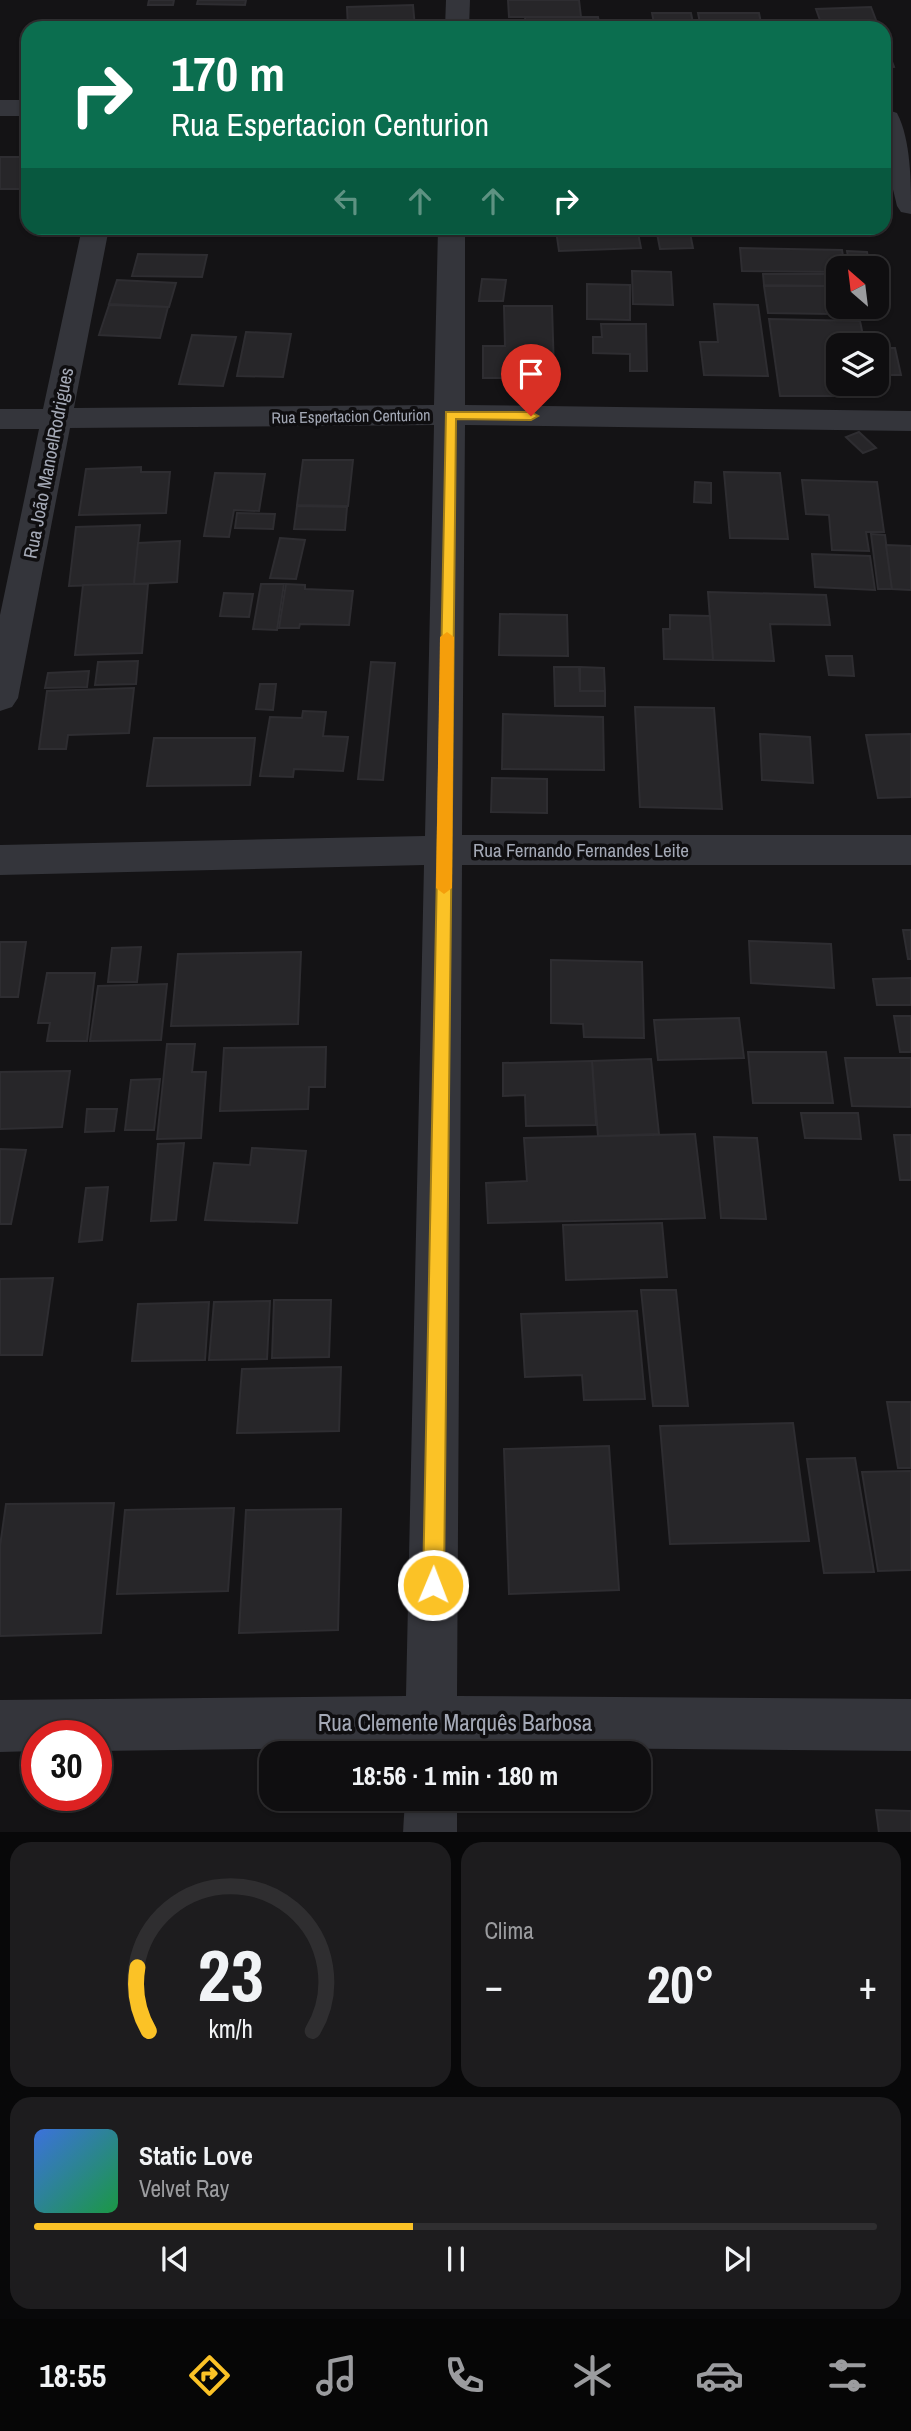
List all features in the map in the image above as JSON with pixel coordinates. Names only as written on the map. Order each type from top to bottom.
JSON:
[{"type":"street","points":[[457,21],[458,0]]},
{"type":"street","points":[[0,108],[21,108]]},
{"type":"street","points":[[894,117],[911,206]]},
{"type":"street","name":"Rua João ManoelRodrigues","points":[[0,698],[94,235]]},
{"type":"street","points":[[431,1737],[452,235]]},
{"type":"street","name":"Rua Espertacion Centurion","points":[[0,419],[450,415],[911,421]]},
{"type":"street","name":"Rua Fernando Fernandes Leite","points":[[0,860],[445,850],[911,850]]},
{"type":"street","name":"Rua Clemente Marquês Barbosa","points":[[0,1726],[431,1737],[911,1725]]},
{"type":"street","points":[[430,1832],[431,1811]]},
{"type":"building","points":[[149,0],[174,0],[173,5],[148,5]]},
{"type":"building","points":[[198,0],[246,0],[245,5],[197,4]]},
{"type":"building","points":[[508,0],[579,0],[581,17],[509,17]]},
{"type":"building","points":[[413,5],[414,21],[348,21],[347,7]]},
{"type":"building","points":[[871,7],[876,21],[820,21],[816,9]]},
{"type":"building","points":[[652,13],[691,13],[693,21],[654,21]]},
{"type":"building","points":[[698,13],[759,13],[761,21],[700,21]]},
{"type":"building","points":[[525,17],[598,17],[599,21],[525,21]]},
{"type":"building","points":[[0,157],[21,157],[21,189],[0,189]]},
{"type":"building","points":[[557,235],[638,235],[641,248],[559,251]]},
{"type":"building","points":[[657,235],[690,235],[693,248],[660,249]]},
{"type":"building","points":[[740,248],[842,250],[843,256],[826,256],[826,272],[742,271]]},
{"type":"building","points":[[847,251],[867,252],[868,256],[848,256]]},
{"type":"building","points":[[138,254],[207,255],[202,277],[132,276]]},
{"type":"building","points":[[632,271],[671,272],[673,305],[633,304]]},
{"type":"building","points":[[763,274],[826,274],[826,286],[764,285]]},
{"type":"building","points":[[482,279],[506,280],[503,301],[479,301]]},
{"type":"building","points":[[117,280],[176,283],[169,307],[109,304]]},
{"type":"building","points":[[587,284],[630,285],[630,320],[587,319]]},
{"type":"building","points":[[764,286],[826,286],[826,314],[768,313]]},
{"type":"building","points":[[714,304],[758,305],[768,376],[704,375],[700,342],[718,342]]},
{"type":"building","points":[[109,305],[168,307],[160,338],[99,335]]},
{"type":"building","points":[[504,306],[552,306],[554,372],[533,372],[532,357],[522,357],[523,373],[511,372],[511,378],[483,378],[483,346],[505,346]]},
{"type":"building","points":[[769,319],[860,321],[862,333],[826,333],[826,396],[780,396]]},
{"type":"building","points":[[601,324],[646,324],[647,371],[630,371],[630,354],[593,353],[593,337],[602,337]]},
{"type":"building","points":[[246,332],[291,334],[283,377],[237,376]]},
{"type":"building","points":[[192,335],[236,337],[223,386],[179,384]]},
{"type":"building","points":[[889,348],[895,348],[901,375],[889,375]]},
{"type":"building","points":[[859,432],[876,448],[863,453],[846,437]]},
{"type":"building","points":[[303,460],[353,460],[348,506],[297,505]]},
{"type":"building","points":[[141,467],[141,472],[170,472],[166,513],[79,515],[86,469]]},
{"type":"building","points":[[724,472],[780,473],[788,539],[730,538]]},
{"type":"building","points":[[215,473],[265,474],[259,511],[234,510],[229,537],[204,536]]},
{"type":"building","points":[[802,480],[877,482],[884,532],[866,532],[869,551],[832,550],[829,515],[806,514]]},
{"type":"building","points":[[695,482],[711,483],[711,503],[694,502]]},
{"type":"building","points":[[297,506],[347,507],[345,530],[294,529]]},
{"type":"building","points":[[237,513],[275,514],[273,529],[235,528]]},
{"type":"building","points":[[140,525],[134,584],[69,586],[76,527]]},
{"type":"building","points":[[871,534],[885,535],[892,589],[878,589]]},
{"type":"building","points":[[280,538],[305,540],[296,579],[270,578]]},
{"type":"building","points":[[180,541],[177,582],[134,584],[138,543]]},
{"type":"building","points":[[886,545],[911,546],[911,590],[892,589]]},
{"type":"building","points":[[812,554],[870,556],[875,590],[815,587]]},
{"type":"building","points":[[148,584],[142,653],[75,655],[83,585]]},
{"type":"building","points":[[261,584],[284,584],[277,630],[253,629]]},
{"type":"building","points":[[286,584],[305,585],[305,589],[353,591],[349,625],[300,624],[299,628],[279,628]]},
{"type":"building","points":[[708,592],[826,595],[830,625],[770,624],[774,661],[713,660]]},
{"type":"building","points":[[224,593],[253,594],[249,617],[220,616]]},
{"type":"building","points":[[500,614],[567,615],[568,656],[499,655]]},
{"type":"building","points":[[670,615],[710,616],[713,660],[664,659],[663,629],[670,629]]},
{"type":"building","points":[[826,656],[852,656],[854,676],[829,675]]},
{"type":"building","points":[[138,661],[136,684],[95,685],[98,662]]},
{"type":"building","points":[[371,662],[395,663],[383,780],[358,779]]},
{"type":"building","points":[[554,667],[579,667],[580,691],[605,691],[605,706],[555,706]]},
{"type":"building","points":[[580,667],[604,668],[605,691],[580,691]]},
{"type":"building","points":[[89,671],[87,687],[45,688],[48,673]]},
{"type":"building","points":[[260,684],[276,684],[273,710],[256,709]]},
{"type":"building","points":[[134,688],[129,733],[68,735],[66,749],[39,749],[47,691]]},
{"type":"building","points":[[635,707],[714,708],[722,809],[640,807]]},
{"type":"building","points":[[303,711],[326,712],[323,736],[348,737],[343,771],[294,769],[293,777],[260,776],[270,717],[302,718]]},
{"type":"building","points":[[503,714],[603,717],[604,770],[502,769]]},
{"type":"building","points":[[760,734],[810,737],[813,783],[762,780]]},
{"type":"building","points":[[911,734],[911,797],[878,798],[866,735]]},
{"type":"building","points":[[154,738],[255,738],[250,785],[147,786]]},
{"type":"building","points":[[492,778],[547,779],[547,813],[491,812]]},
{"type":"building","points":[[903,930],[911,930],[911,959],[908,959]]},
{"type":"building","points":[[749,941],[831,944],[834,988],[751,983]]},
{"type":"building","points":[[0,942],[26,942],[18,997],[0,997]]},
{"type":"building","points":[[141,947],[137,982],[108,982],[112,948]]},
{"type":"building","points":[[301,952],[298,1024],[171,1026],[178,954]]},
{"type":"building","points":[[551,960],[642,962],[644,1038],[584,1037],[583,1024],[551,1023]]},
{"type":"building","points":[[47,973],[95,973],[87,1041],[47,1041],[50,1023],[38,1023]]},
{"type":"building","points":[[911,978],[911,1005],[877,1005],[873,979]]},
{"type":"building","points":[[167,984],[161,1040],[90,1041],[98,986]]},
{"type":"building","points":[[894,1016],[911,1016],[911,1052],[900,1052]]},
{"type":"building","points":[[739,1018],[744,1058],[658,1060],[654,1020]]},
{"type":"building","points":[[167,1044],[195,1044],[192,1072],[206,1072],[201,1138],[157,1139]]},
{"type":"building","points":[[326,1047],[325,1087],[309,1087],[308,1109],[220,1111],[224,1048]]},
{"type":"building","points":[[748,1052],[826,1052],[833,1103],[753,1103]]},
{"type":"building","points":[[845,1058],[911,1058],[911,1107],[852,1106]]},
{"type":"building","points":[[651,1059],[659,1134],[598,1136],[592,1061]]},
{"type":"building","points":[[592,1061],[596,1125],[526,1126],[525,1095],[503,1096],[503,1063]]},
{"type":"building","points":[[70,1071],[62,1127],[0,1129],[0,1072]]},
{"type":"building","points":[[160,1079],[154,1130],[125,1130],[131,1080]]},
{"type":"building","points":[[87,1109],[117,1109],[114,1131],[85,1132]]},
{"type":"building","points":[[801,1113],[858,1113],[861,1139],[805,1138]]},
{"type":"building","points":[[695,1134],[705,1218],[488,1223],[486,1183],[527,1181],[524,1138]]},
{"type":"building","points":[[894,1135],[911,1135],[911,1180],[900,1180]]},
{"type":"building","points":[[714,1137],[757,1138],[766,1219],[721,1218]]},
{"type":"building","points":[[184,1143],[176,1220],[151,1221],[158,1144]]},
{"type":"building","points":[[252,1148],[306,1151],[297,1223],[205,1220],[214,1163],[250,1165]]},
{"type":"building","points":[[0,1149],[26,1150],[11,1224],[0,1224]]},
{"type":"building","points":[[108,1187],[102,1240],[79,1242],[86,1188]]},
{"type":"building","points":[[662,1223],[667,1277],[566,1280],[563,1225]]},
{"type":"building","points":[[53,1278],[42,1355],[0,1355],[0,1279]]},
{"type":"building","points":[[641,1290],[676,1290],[688,1406],[653,1406]]},
{"type":"building","points":[[274,1300],[331,1300],[329,1357],[272,1358]]},
{"type":"building","points":[[270,1301],[267,1359],[209,1360],[214,1302]]},
{"type":"building","points":[[209,1302],[205,1360],[132,1361],[138,1304]]},
{"type":"building","points":[[637,1311],[645,1399],[584,1400],[582,1375],[525,1377],[521,1314]]},
{"type":"building","points":[[341,1367],[339,1431],[237,1433],[242,1369]]},
{"type":"building","points":[[887,1402],[911,1402],[911,1468],[898,1468]]},
{"type":"building","points":[[793,1423],[809,1541],[670,1544],[660,1426]]},
{"type":"building","points":[[609,1446],[619,1590],[509,1594],[504,1449]]},
{"type":"building","points":[[855,1458],[874,1572],[824,1573],[807,1459]]},
{"type":"building","points":[[911,1471],[911,1570],[878,1571],[862,1472]]},
{"type":"building","points":[[114,1503],[101,1633],[0,1636],[0,1546],[6,1504]]},
{"type":"building","points":[[234,1508],[228,1591],[117,1594],[125,1510]]},
{"type":"building","points":[[341,1509],[338,1630],[239,1633],[246,1510]]},
{"type":"building","points":[[876,1810],[911,1811],[911,1832],[879,1832]]},
{"type":"slow traffic","points":[[444,888],[447,637]]},
{"type":"route","points":[[433,1585],[450,415],[531,416]]}]
